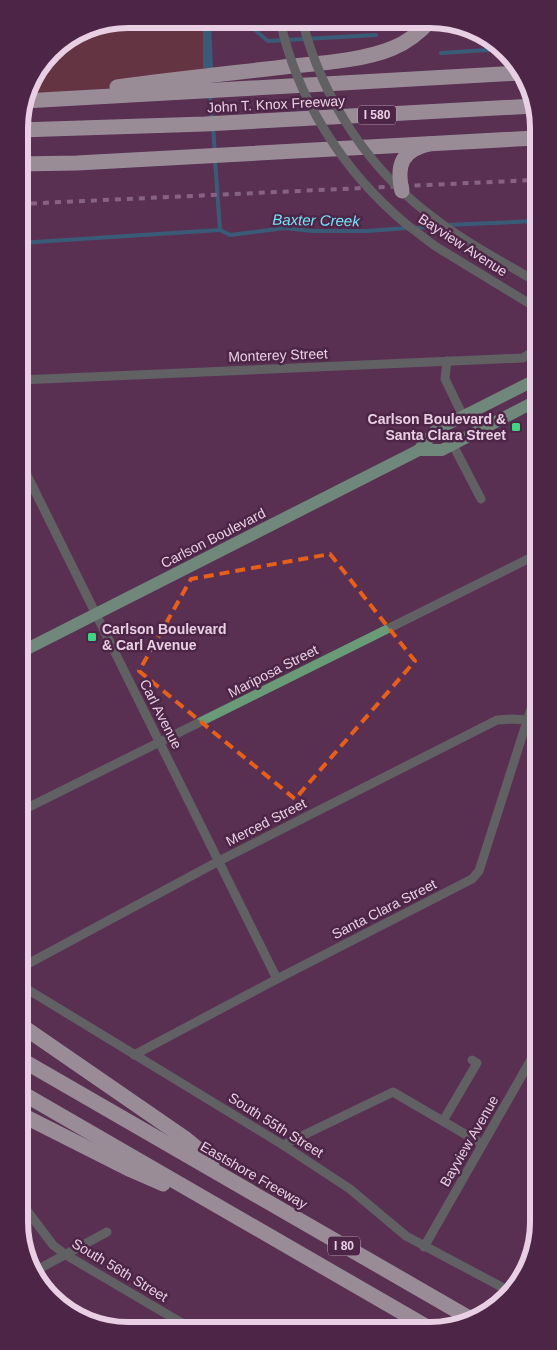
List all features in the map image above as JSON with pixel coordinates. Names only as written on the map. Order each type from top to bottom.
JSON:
[{"type":"highway","points":[[207,80],[329,62],[381,52],[404,43],[423,28]]},
{"type":"highway","name":"John T. Knox Freeway","points":[[32,98],[207,80],[218,90],[513,73]]},
{"type":"highway","name":"John T. Knox Freeway","points":[[28,130],[204,124],[527,106]]},
{"type":"highway","points":[[28,164],[337,150],[530,138]]},
{"type":"highway","points":[[402,191],[399,176],[402,160],[410,151],[429,144]]},
{"type":"highway","points":[[28,1030],[186,1139],[197,1148],[218,1173]]},
{"type":"highway","name":"Eastshore Freeway","points":[[28,1063],[465,1316]]},
{"type":"highway","name":"I 80","points":[[28,1096],[419,1322]]},
{"type":"highway","points":[[28,1118],[132,1170],[240,1218]]},
{"type":"main road","name":"Carlson Boulevard","points":[[28,648],[419,450],[436,430],[530,383]]},
{"type":"main road","name":"Carlson Boulevard","points":[[419,450],[442,450],[530,408]]},
{"type":"street","name":"Bayview Avenue","points":[[282,28],[298,78],[315,112],[337,150],[359,178],[380,200],[416,232],[530,304]]},
{"type":"street","name":"Bayview Avenue","points":[[304,28],[322,80],[363,148],[402,191],[439,222],[530,278]]},
{"type":"street","name":"Monterey Street","points":[[28,380],[523,358],[530,353]]},
{"type":"street","points":[[446,361],[445,379],[463,416]]},
{"type":"street","points":[[453,445],[481,499]]},
{"type":"street","name":"Carl Avenue","points":[[28,478],[277,979]]},
{"type":"street","points":[[28,489],[32,487]]},
{"type":"street","name":"Mariposa Street","points":[[28,808],[530,558]]},
{"type":"street","name":"Santa Clara Street","points":[[134,1055],[472,879],[479,871],[529,715]]},
{"type":"street","name":"Merced Street","points":[[28,964],[219,861],[497,720],[528,720]]},
{"type":"street","name":"South 55th Street","points":[[28,990],[283,1145],[350,1189],[406,1236],[504,1288]]},
{"type":"street","points":[[443,1121],[478,1063],[472,1060]]},
{"type":"street","name":"Bayview Avenue","points":[[424,1247],[529,1063]]},
{"type":"street","points":[[283,1145],[393,1092],[482,1144]]},
{"type":"street","name":"South 56th Street","points":[[28,1212],[53,1245],[66,1255],[180,1322]]},
{"type":"street","points":[[39,1268],[107,1232]]},
{"type":"highlighted area","points":[[330,554],[415,661],[295,799],[139,671],[191,579]]},
{"type":"shaded area","points":[[115,28],[203,28],[203,76],[33,97],[38,83],[48,67],[62,52],[83,38]]},
{"type":"water","points":[[203,28],[211,28],[213,68],[203,68]]},
{"type":"waterway","points":[[254,28],[268,41],[376,35]]},
{"type":"waterway","points":[[441,53],[492,50]]},
{"type":"waterway","name":"Baxter Creek","points":[[210,95],[212,120]]},
{"type":"waterway","name":"Baxter Creek","points":[[213,127],[215,153]]},
{"type":"waterway","name":"Baxter Creek","points":[[215,160],[220,230],[230,235],[285,228],[312,231],[367,231],[408,228]]},
{"type":"waterway","name":"Baxter Creek","points":[[447,225],[530,221]]},
{"type":"waterway","name":"Baxter Creek","points":[[415,228],[440,226]]},
{"type":"waterway","points":[[28,242],[220,230]]},
{"type":"railway","points":[[28,204],[530,180]]},
{"type":"place","name":"Carlson Boulevard & Santa Clara Street","points":[[516,427]]},
{"type":"place","name":"Carlson Boulevard & Carl Avenue","points":[[92,637]]}]
